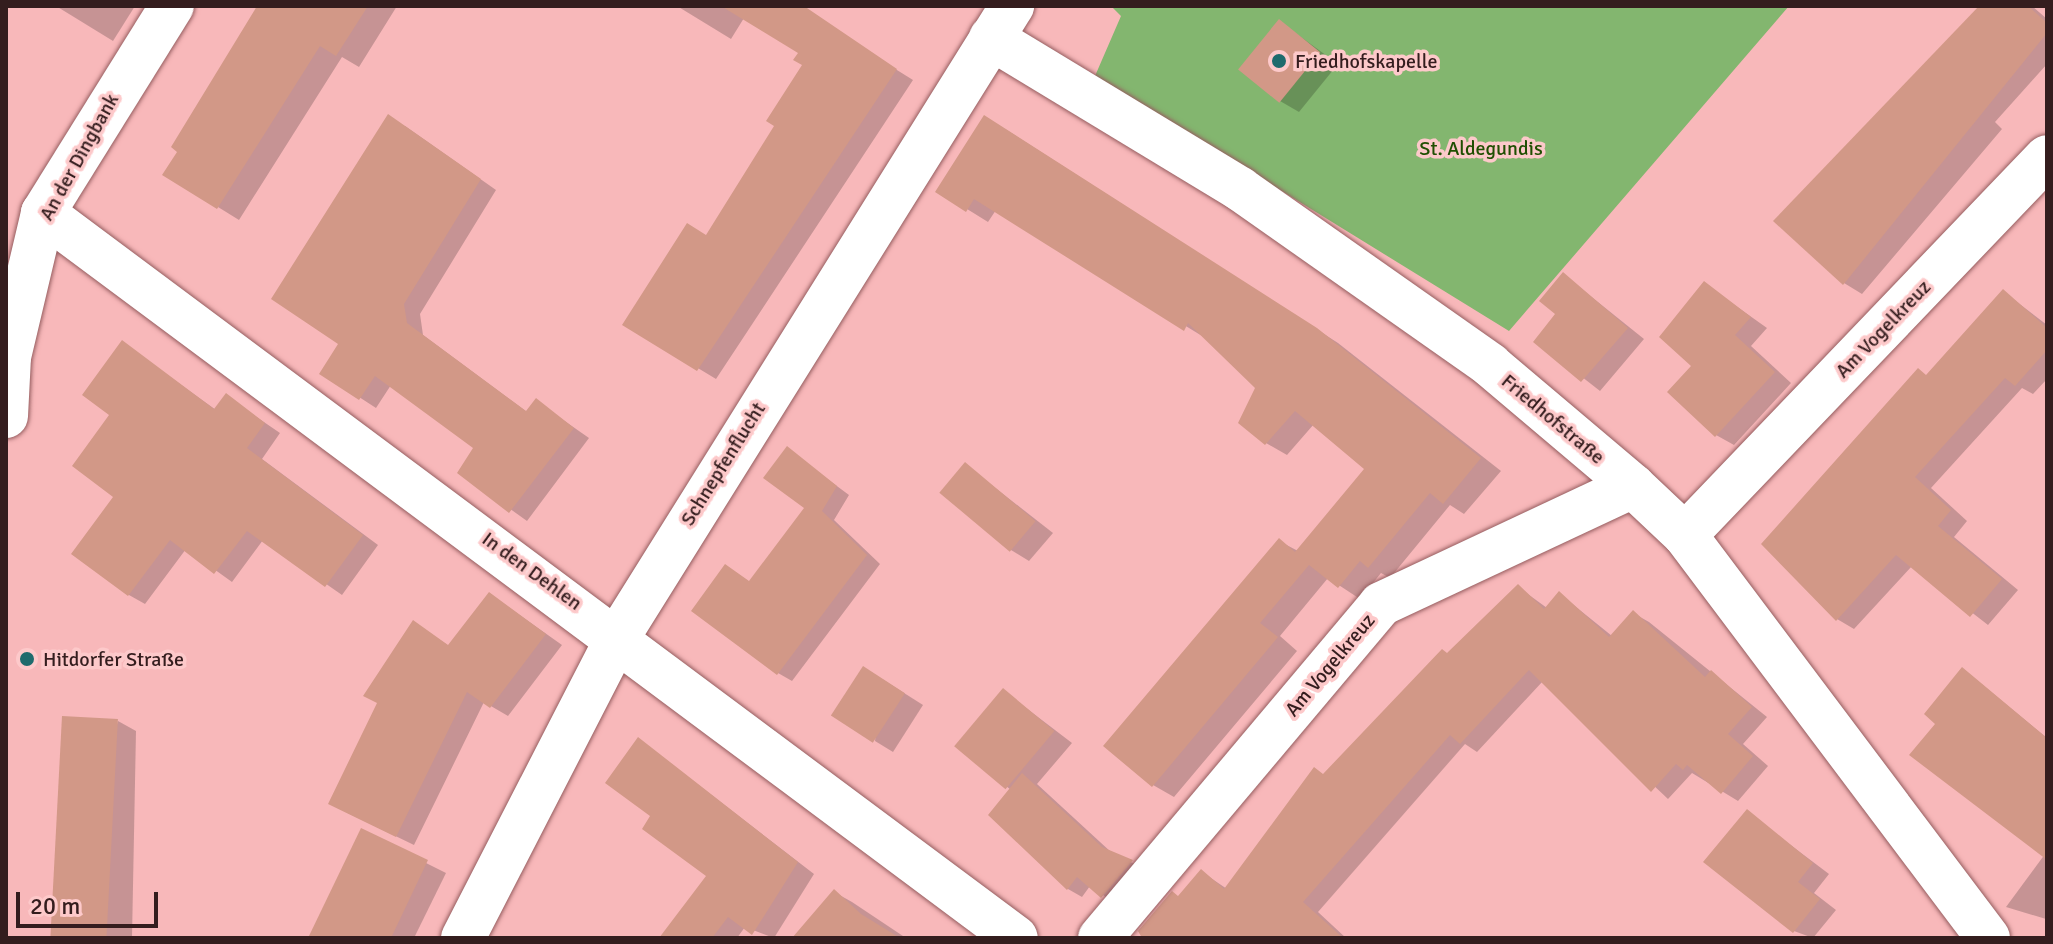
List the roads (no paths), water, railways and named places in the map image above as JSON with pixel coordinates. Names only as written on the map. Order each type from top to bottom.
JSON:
[{"type":"street","name":"An der Dingbank","points":[[6,416],[9,357],[43,213],[172,6]]},
{"type":"street","name":"Friedhofstraße","points":[[1002,22],[1490,365],[1633,486],[1685,535],[1988,938]]},
{"type":"street","name":"Schnepfenflucht","points":[[463,938],[619,635],[1002,22]]},
{"type":"street","name":"Am Vogelkreuz","points":[[1685,535],[2047,157]]},
{"type":"street","name":"In den Dehlen","points":[[43,213],[619,635],[1016,938]]},
{"type":"street","name":"Am Vogelkreuz","points":[[1100,938],[1381,604],[1633,486]]},
{"type":"place","name":"Friedhofskapelle","points":[[1279,61]]},
{"type":"place","name":"Hitdorfer Straße","points":[[27,659]]},
{"type":"park label","name":"St. Aldegundis","points":[[1481,148]]}]
